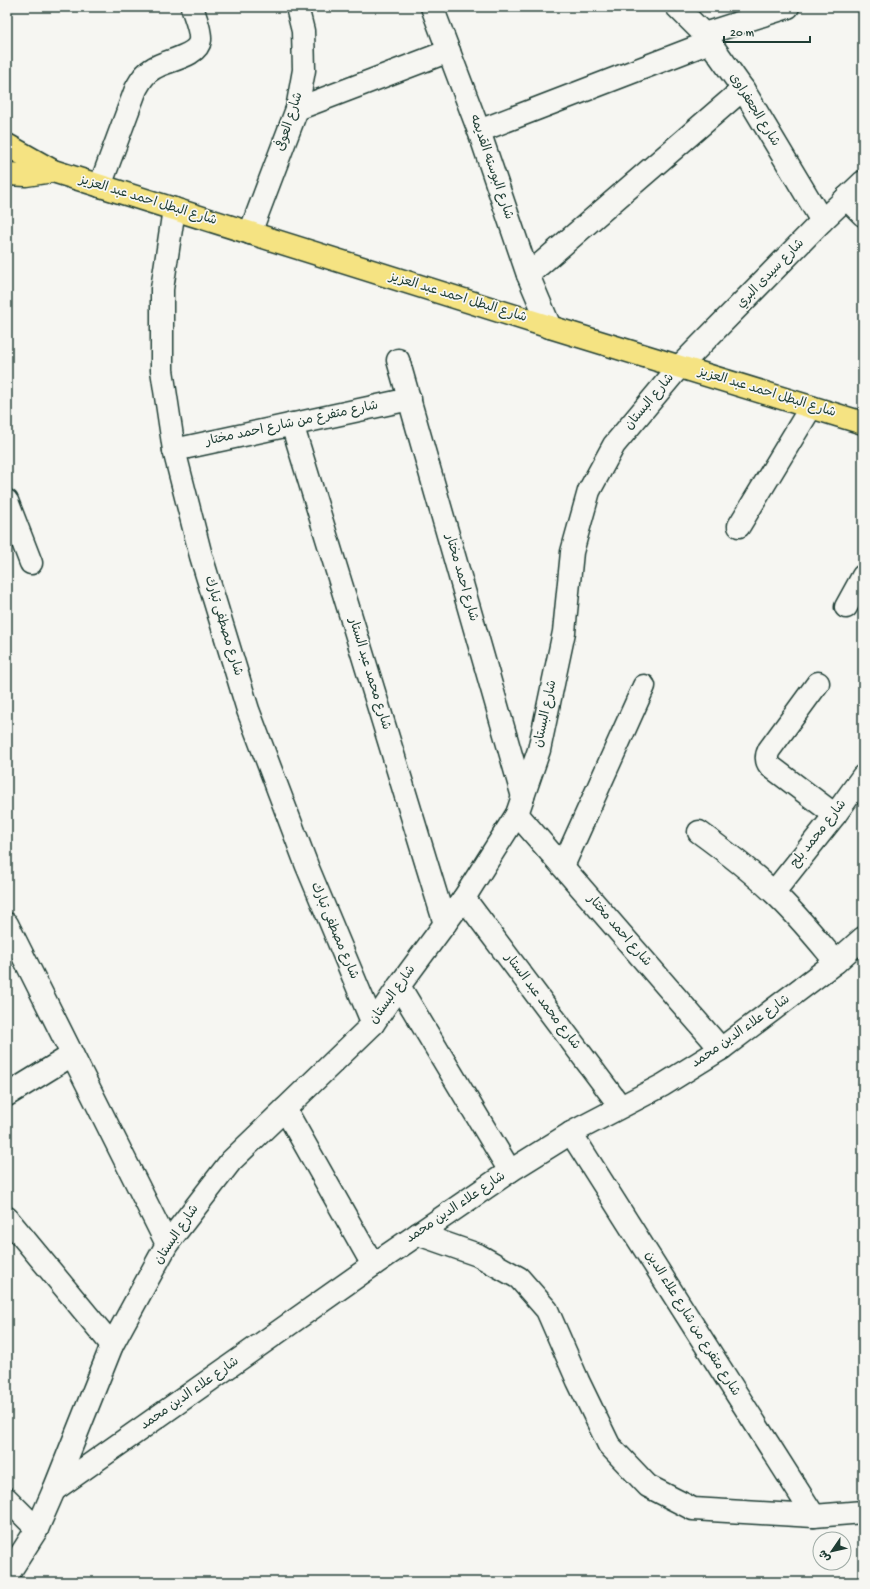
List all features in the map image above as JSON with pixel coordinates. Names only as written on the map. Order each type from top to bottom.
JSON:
[{"type":"main road","name":"شارع البطل احمد عبد العزيز","points":[[7,145],[53,171],[550,327],[863,423]]},
{"type":"main road","name":"شارع البطل احمد عبد العزيز","points":[[7,174],[26,175],[53,171]]},
{"type":"street","points":[[100,186],[136,89],[141,80],[147,72],[189,54],[198,47],[200,35],[192,7]]},
{"type":"street","name":"شارع العوفى","points":[[250,233],[297,109],[304,70],[303,31],[297,7]]},
{"type":"street","name":"شارع البوسته القديمه","points":[[432,7],[479,131],[528,275],[550,327]]},
{"type":"street","name":"شارع الجعفراوى","points":[[677,7],[707,38],[743,89],[822,221]]},
{"type":"street","points":[[479,131],[707,38],[788,7]]},
{"type":"street","points":[[297,109],[449,51]]},
{"type":"street","points":[[528,275],[743,89]]},
{"type":"street","name":"شارع سيدى البري","points":[[680,366],[822,221],[863,182]]},
{"type":"street","points":[[846,198],[863,215]]},
{"type":"street","name":"شارع مصطفى تبارك","points":[[174,209],[162,289],[162,370],[174,450],[202,556],[248,710],[307,866],[373,1024]]},
{"type":"street","name":"شارع احمد مختار","points":[[398,360],[410,399],[520,805],[563,866],[721,1049]]},
{"type":"street","name":"شارع البستان","points":[[7,1576],[37,1529],[112,1345],[167,1244],[231,1160],[373,1024],[464,898],[520,805],[539,750],[564,632],[572,552],[589,491],[614,445],[680,366]]},
{"type":"street","name":"شارع متفرع من شارع احمد مختار","points":[[174,450],[410,399]]},
{"type":"street","points":[[739,526],[811,407]]},
{"type":"street","name":"شارع محمد عبد الستار","points":[[292,424],[445,924]]},
{"type":"street","points":[[7,501],[31,563]]},
{"type":"street","points":[[846,607],[863,576]]},
{"type":"street","points":[[818,683],[769,750],[767,763],[835,815]]},
{"type":"street","points":[[563,866],[644,686]]},
{"type":"street","name":"شارع محمد بلح","points":[[774,892],[835,815],[863,776]]},
{"type":"street","points":[[699,832],[738,860],[774,892],[806,926],[836,962]]},
{"type":"street","name":"شارع محمد عبد الستار","points":[[464,898],[620,1106]]},
{"type":"street","points":[[7,924],[13,952],[72,1055],[167,1244]]},
{"type":"street","name":"شارع علاء الدين محمد","points":[[54,1490],[373,1265],[510,1171],[571,1133],[620,1106],[663,1085],[721,1049],[836,962],[863,938]]},
{"type":"street","points":[[399,986],[510,1171]]},
{"type":"street","points":[[7,1094],[72,1055]]},
{"type":"street","points":[[285,1109],[373,1265]]},
{"type":"street","name":"شارع متفرع من شارع علاء الدين","points":[[571,1133],[814,1516]]},
{"type":"street","points":[[7,1218],[112,1345]]},
{"type":"street","points":[[418,1234],[478,1255],[518,1278],[547,1310],[578,1381],[609,1445],[648,1486],[692,1509],[814,1516],[863,1512]]},
{"type":"street","points":[[7,1499],[37,1529]]}]
